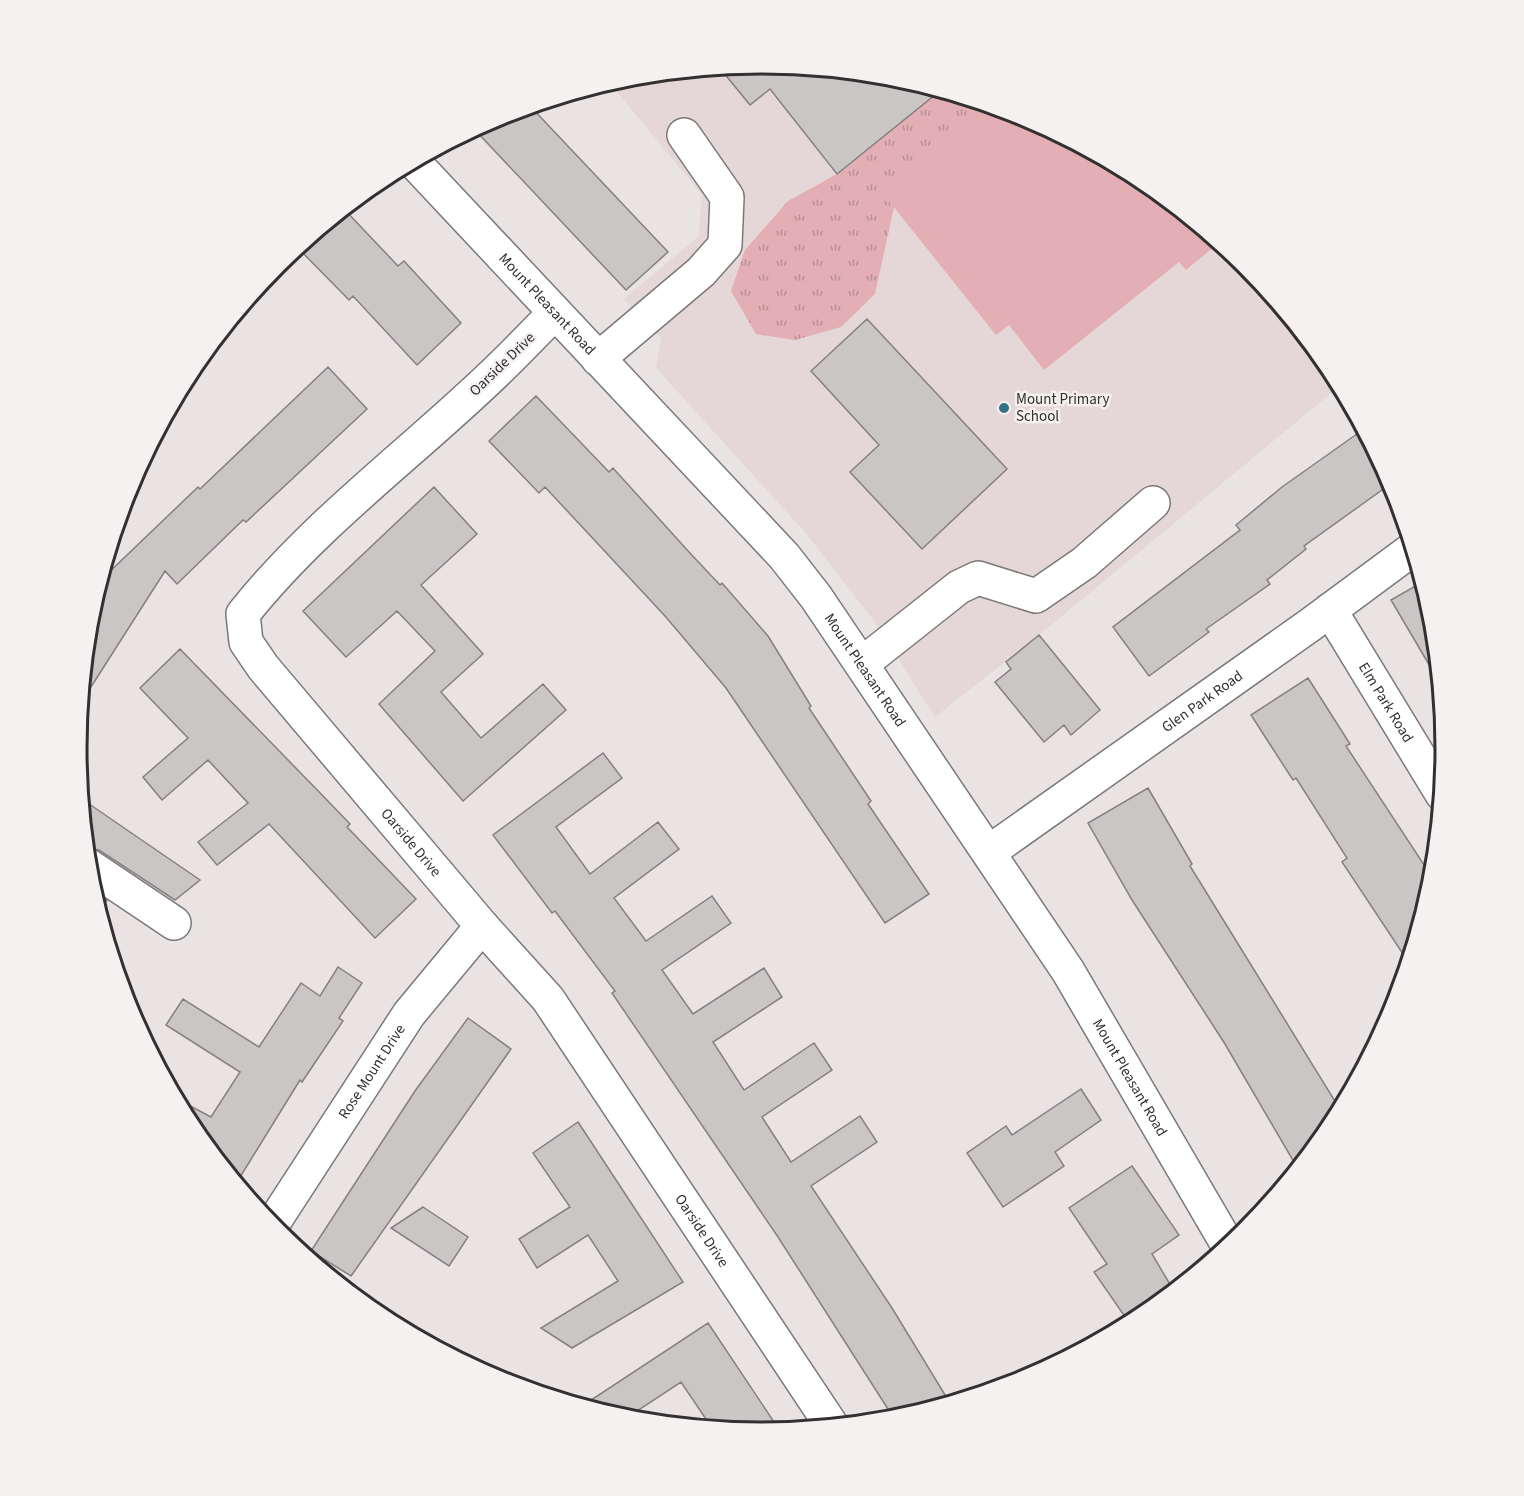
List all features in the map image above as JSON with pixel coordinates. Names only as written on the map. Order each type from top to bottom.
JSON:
[{"type":"street","points":[[598,359],[701,273],[725,245],[727,197],[684,135]]},
{"type":"street","name":"Mount Pleasant Road","points":[[419,168],[784,556],[863,663],[1068,971],[1224,1239]]},
{"type":"street","name":"Oarside Drive","points":[[555,313],[500,369],[341,510],[265,586],[243,614],[246,642],[263,667],[482,926],[548,999],[827,1419]]},
{"type":"street","points":[[863,663],[959,586],[978,578],[1036,596],[1084,563],[1153,503]]},
{"type":"street","name":"Glen Park Road","points":[[989,852],[1408,553]]},
{"type":"street","name":"Elm Park Road","points":[[1330,610],[1435,783]]},
{"type":"street","points":[[99,873],[174,924]]},
{"type":"street","name":"Rose Mount Drive","points":[[277,1217],[409,1014],[482,926]]},
{"type":"shaded area","name":"Mount Primary School","points":[[718,75],[806,75],[894,86],[979,109],[1060,143],[1137,187],[1173,213],[1239,271],[1269,303],[1297,337],[1334,391],[1039,635],[935,717],[872,618],[804,531],[656,368],[661,338],[624,299],[699,236],[702,195],[615,89],[674,79]]},
{"type":"green space","points":[[934,95],[988,113],[885,196],[894,207],[875,294],[841,327],[795,340],[756,334],[731,291],[745,250],[788,201],[837,174]]},
{"type":"green space","points":[[988,113],[1060,143],[1099,164],[1137,187],[1173,213],[1214,247],[1186,270],[1179,262],[1044,370],[1009,325],[996,335],[885,196]]},
{"type":"building","points":[[725,75],[806,75],[850,79],[934,95],[837,174],[770,89],[750,105]]},
{"type":"building","points":[[536,112],[668,252],[626,290],[480,136]]},
{"type":"building","points":[[349,214],[398,266],[404,261],[461,323],[417,365],[353,296],[349,300],[304,254]]},
{"type":"building","points":[[867,319],[1007,469],[922,549],[850,472],[879,445],[811,371]]},
{"type":"building","points":[[328,367],[367,409],[246,522],[243,520],[177,584],[165,571],[90,688],[100,616],[111,571],[198,487],[200,489]]},
{"type":"building","points":[[536,396],[609,472],[613,468],[720,585],[722,583],[768,636],[811,706],[809,708],[871,801],[868,804],[929,894],[885,923],[726,688],[665,616],[545,487],[539,493],[489,441]]},
{"type":"building","points":[[1358,433],[1384,488],[1304,546],[1306,549],[1267,580],[1270,584],[1206,629],[1209,632],[1149,676],[1113,627],[1240,530],[1236,525],[1282,487]]},
{"type":"building","points":[[434,487],[477,534],[421,585],[483,654],[441,692],[481,738],[543,684],[566,710],[463,801],[379,704],[435,651],[397,611],[346,657],[303,611]]},
{"type":"building","points":[[1417,585],[1432,669],[1391,600]]},
{"type":"building","points":[[1039,635],[1100,710],[1071,735],[1064,725],[1044,742],[995,682],[1011,669],[1006,662]]},
{"type":"building","points":[[180,649],[350,824],[347,827],[416,899],[375,938],[269,824],[217,865],[198,842],[248,803],[208,760],[162,800],[143,777],[188,738],[140,688]]},
{"type":"building","points":[[1308,678],[1350,744],[1346,746],[1426,868],[1414,923],[1404,955],[1342,862],[1347,858],[1296,778],[1293,780],[1251,715]]},
{"type":"building","points":[[603,753],[622,778],[556,827],[590,874],[658,822],[679,849],[614,898],[646,941],[712,896],[731,923],[662,970],[693,1014],[764,968],[782,997],[713,1042],[744,1090],[814,1043],[832,1070],[762,1117],[791,1162],[860,1116],[877,1142],[811,1186],[892,1308],[946,1397],[889,1411],[778,1237],[612,993],[615,991],[555,911],[552,913],[493,835]]},
{"type":"building","points":[[1148,788],[1192,864],[1190,866],[1336,1102],[1294,1162],[1225,1044],[1132,900],[1088,823]]},
{"type":"building","points":[[90,805],[200,880],[175,900],[95,849]]},
{"type":"building","points":[[338,967],[362,983],[339,1018],[343,1021],[302,1082],[300,1080],[241,1176],[191,1106],[211,1117],[240,1072],[166,1025],[183,999],[259,1047],[301,983],[320,996]]},
{"type":"building","points":[[468,1018],[511,1049],[351,1276],[312,1250],[415,1091]]},
{"type":"building","points":[[1081,1089],[1101,1120],[1055,1152],[1064,1166],[1003,1207],[967,1153],[1006,1126],[1012,1135]]},
{"type":"building","points":[[578,1122],[683,1282],[572,1348],[541,1328],[618,1281],[588,1235],[537,1268],[519,1239],[570,1207],[533,1153]]},
{"type":"building","points":[[1132,1166],[1179,1235],[1152,1254],[1170,1285],[1125,1316],[1094,1272],[1107,1264],[1069,1208]]},
{"type":"building","points":[[423,1207],[468,1237],[449,1266],[391,1228]]},
{"type":"building","points":[[708,1323],[774,1422],[707,1420],[681,1382],[637,1411],[590,1401]]},
{"type":"place","name":"Mount Primary School","points":[[1004,408]]}]
